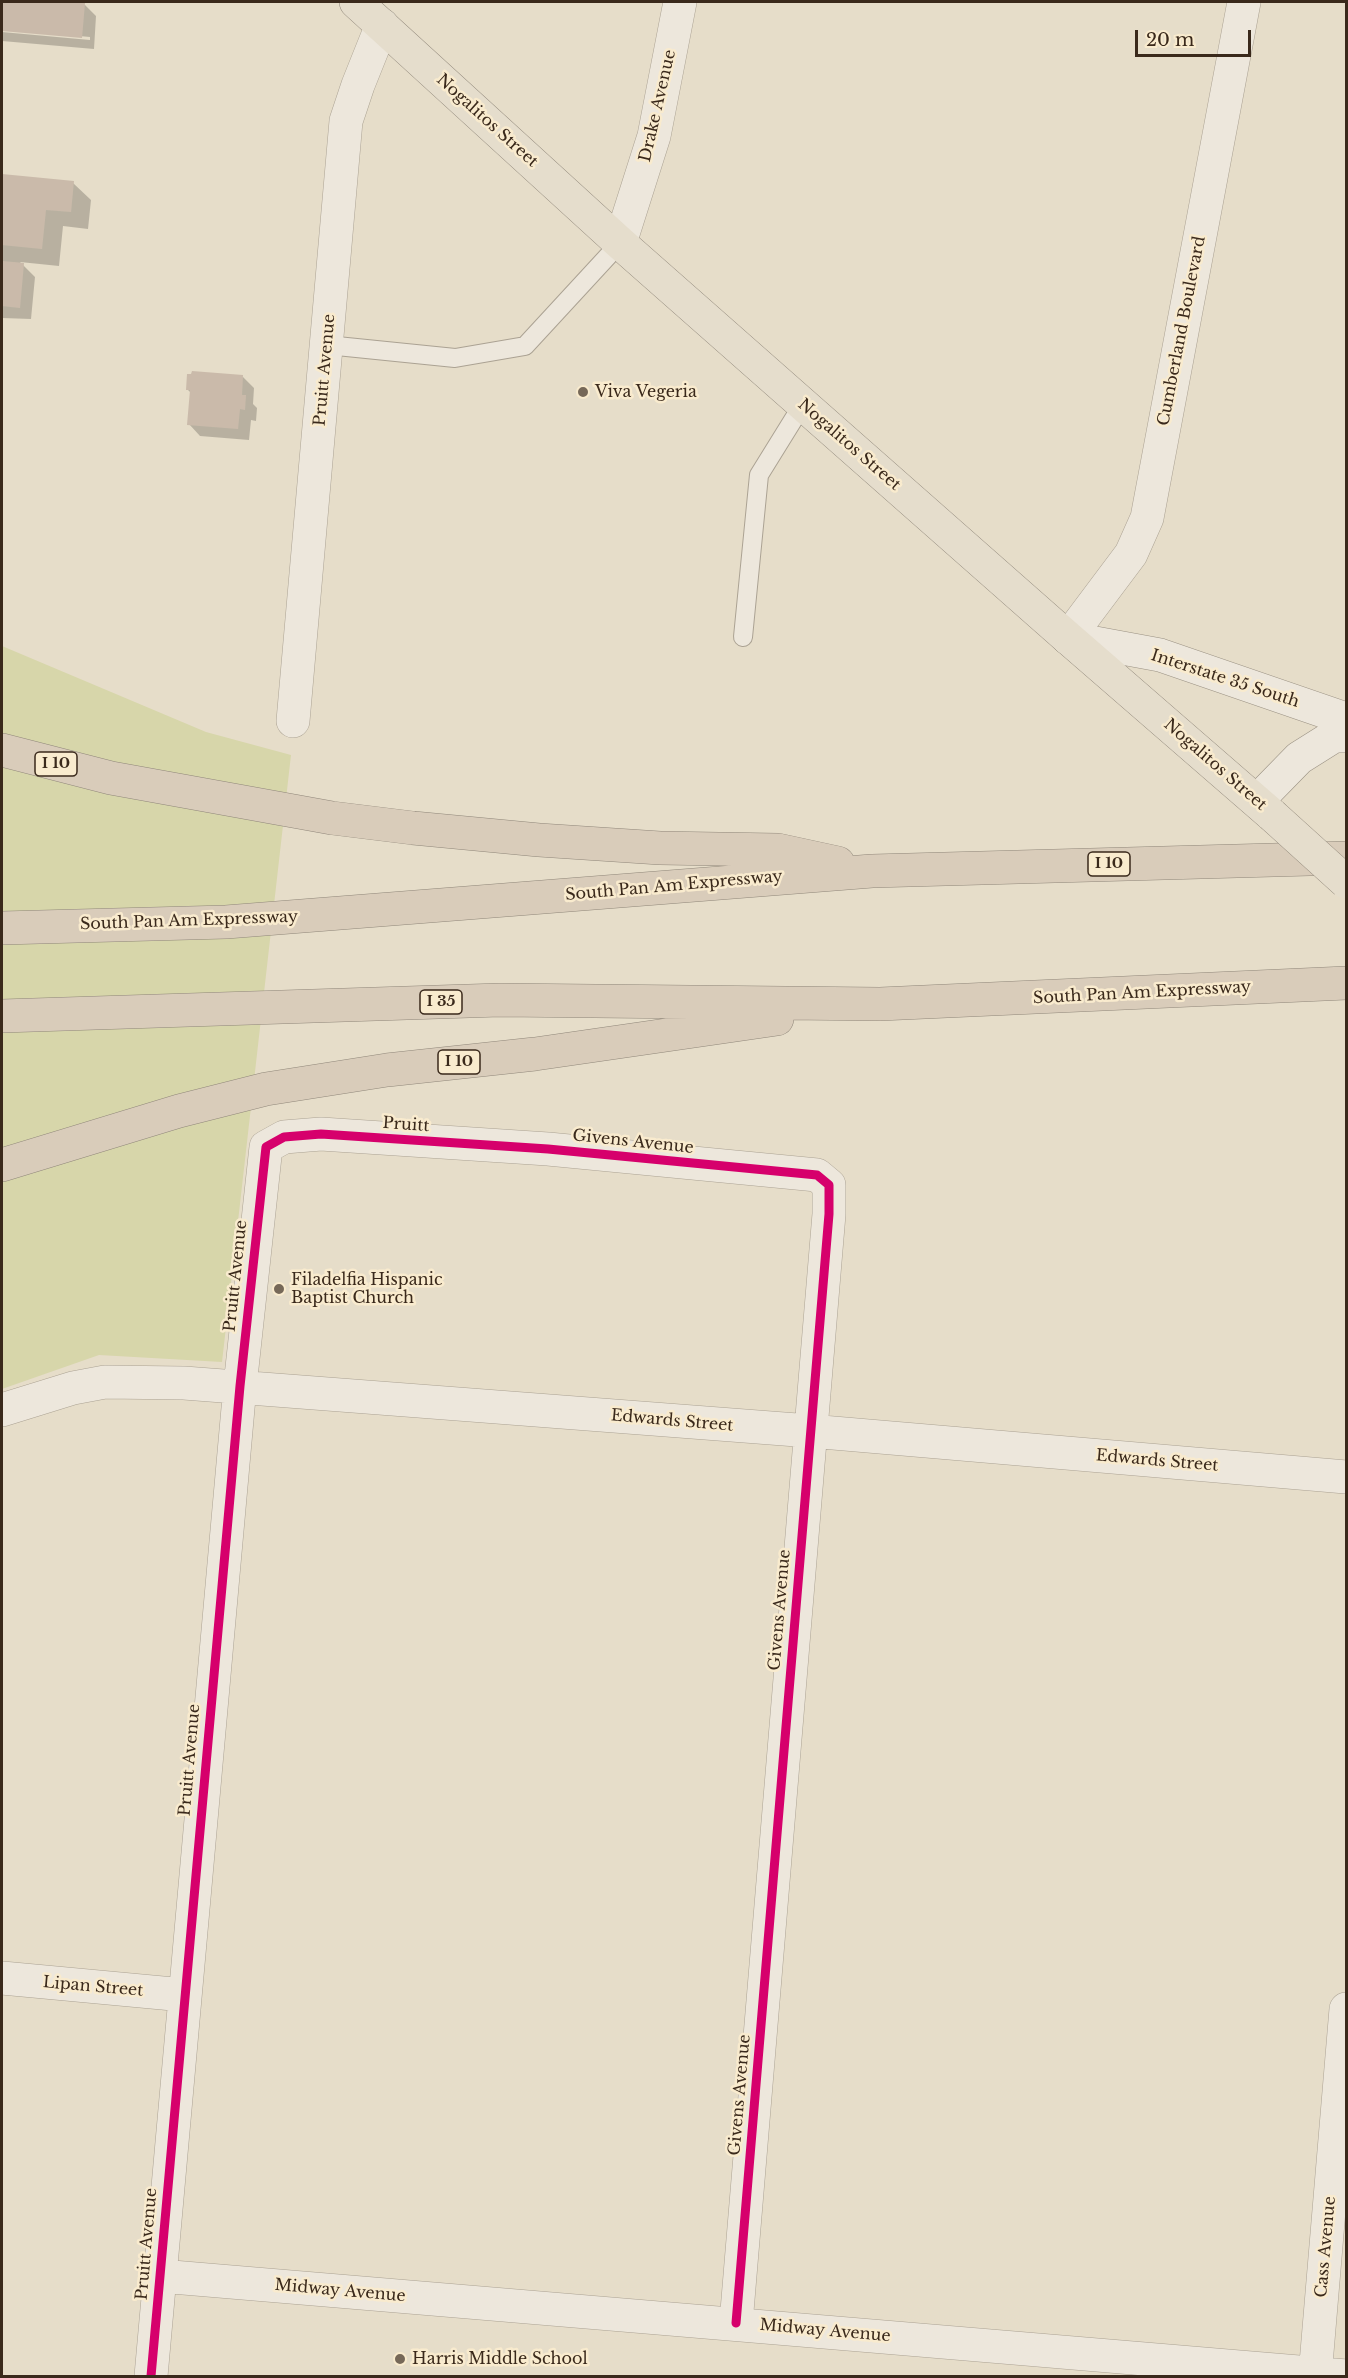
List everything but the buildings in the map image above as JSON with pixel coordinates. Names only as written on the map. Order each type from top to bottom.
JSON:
[{"type":"highway","name":"I 10","points":[[2,750],[111,777],[332,818],[539,840],[660,848],[778,850],[872,871]]},
{"type":"highway","name":"South Pan Am Expressway","points":[[2,928],[226,922],[872,871],[1347,858]]},
{"type":"highway","name":"South Pan Am Expressway","points":[[2,1016],[500,1000],[880,1004],[1347,983]]},
{"type":"highway","name":"I 10","points":[[2,1172],[45,1151],[179,1111],[266,1089],[387,1070],[535,1054],[880,1004]]},
{"type":"highway","points":[[2,1165],[45,1151]]},
{"type":"main road","name":"Nogalitos Street","points":[[356,2],[620,243],[1347,882]]},
{"type":"street","name":"Drake Avenue","points":[[620,243],[654,136],[680,2]]},
{"type":"street","name":"Cumberland Boulevard","points":[[1068,638],[1131,554],[1147,518],[1244,2]]},
{"type":"street","name":"Pruitt Avenue","points":[[293,721],[346,121],[382,25]]},
{"type":"street","name":"Interstate 35 South","points":[[1068,638],[1160,655],[1347,719]]},
{"type":"street","points":[[1265,808],[1299,758],[1334,736],[1347,736]]},
{"type":"street","name":"Pruitt","points":[[266,1147],[284,1137],[321,1134],[548,1149]]},
{"type":"street","name":"Pruitt Avenue","points":[[151,2376],[240,1386],[266,1147]]},
{"type":"street","name":"Givens Avenue","points":[[548,1149],[817,1175],[829,1185],[829,1214],[736,2323]]},
{"type":"street","name":"Edwards Street","points":[[2,1410],[73,1388],[105,1382],[184,1383],[810,1431],[1347,1477]]},
{"type":"street","name":"Lipan Street","points":[[2,1978],[184,1995]]},
{"type":"street","name":"Cass Avenue","points":[[1325,2375],[1347,2009]]},
{"type":"street","name":"Midway Avenue","points":[[160,2276],[736,2323],[1325,2375]]},
{"type":"lane","points":[[327,345],[455,358],[525,346],[620,243]]},
{"type":"lane","points":[[742,637],[759,475],[803,404]]},
{"type":"green space","points":[[2,646],[206,732],[291,755],[222,1362],[99,1355],[2,1389]]},
{"type":"cycle path","points":[[151,2376],[240,1386],[266,1147],[284,1137],[321,1134],[548,1149],[817,1175],[829,1185],[829,1214],[736,2323]]},
{"type":"place","name":"Viva Vegeria","points":[[583,392]]},
{"type":"place","name":"Filadelfia Hispanic Baptist Church","points":[[279,1289]]},
{"type":"place","name":"Harris Middle School","points":[[400,2359]]}]
